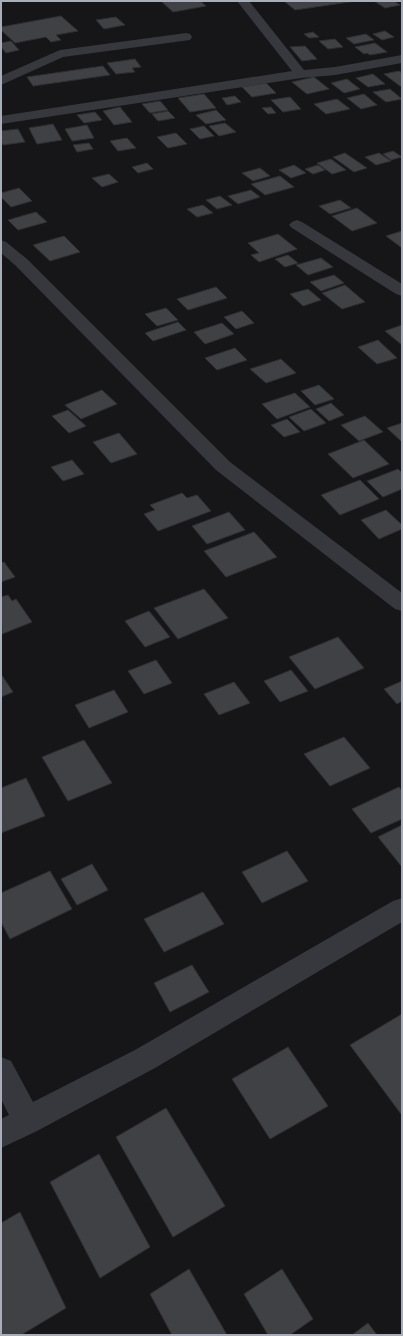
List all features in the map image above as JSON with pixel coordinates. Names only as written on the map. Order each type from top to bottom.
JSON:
[{"type":"street","points":[[242,1],[302,74]]},
{"type":"street","points":[[1,81],[60,54],[186,36]]},
{"type":"street","points":[[1,120],[302,74],[335,71],[402,59]]},
{"type":"street","points":[[297,225],[402,291]]},
{"type":"street","points":[[1,245],[21,262],[223,466],[402,604]]},
{"type":"street","points":[[1,1134],[145,1059],[402,909]]},
{"type":"street","points":[[1,1070],[27,1121]]},
{"type":"building","points":[[200,1],[206,6],[173,12],[162,2]]},
{"type":"building","points":[[284,1],[356,1],[295,10]]},
{"type":"building","points":[[374,1],[394,1],[400,5],[385,8]]},
{"type":"building","points":[[61,16],[78,31],[56,35],[61,40],[51,42],[46,37],[15,43],[1,30],[1,27]]},
{"type":"building","points":[[116,17],[125,25],[104,29],[96,20]]},
{"type":"building","points":[[385,31],[394,37],[382,40],[373,34]]},
{"type":"building","points":[[313,32],[319,37],[309,38],[304,34]]},
{"type":"building","points":[[366,34],[374,40],[354,44],[346,38]]},
{"type":"building","points":[[335,39],[343,47],[328,49],[319,41]]},
{"type":"building","points":[[11,41],[19,50],[6,53],[1,47],[1,43]]},
{"type":"building","points":[[375,43],[387,52],[370,55],[367,53],[364,54],[355,47]]},
{"type":"building","points":[[305,46],[317,59],[302,61],[290,47]]},
{"type":"building","points":[[135,59],[141,67],[132,68],[135,72],[116,74],[107,63]]},
{"type":"building","points":[[103,66],[110,75],[33,86],[27,77]]},
{"type":"building","points":[[399,71],[402,73],[402,86],[384,74]]},
{"type":"building","points":[[373,74],[385,84],[368,87],[356,78]]},
{"type":"building","points":[[314,77],[329,89],[307,94],[292,82]]},
{"type":"building","points":[[347,79],[360,89],[344,93],[331,83]]},
{"type":"building","points":[[266,83],[276,93],[252,97],[242,87]]},
{"type":"building","points":[[390,89],[402,99],[386,102],[373,92]]},
{"type":"building","points":[[204,94],[216,108],[190,112],[178,98]]},
{"type":"building","points":[[364,94],[377,105],[361,109],[347,98]]},
{"type":"building","points":[[235,96],[241,102],[227,105],[222,98]]},
{"type":"building","points":[[290,97],[301,109],[283,112],[271,100]]},
{"type":"building","points":[[337,99],[350,109],[326,114],[314,104]]},
{"type":"building","points":[[160,101],[168,110],[150,113],[142,104]]},
{"type":"building","points":[[120,107],[132,122],[114,125],[103,111]]},
{"type":"building","points":[[271,107],[276,113],[268,114],[262,108]]},
{"type":"building","points":[[216,110],[226,120],[206,124],[196,115]]},
{"type":"building","points":[[168,111],[175,118],[158,121],[152,114]]},
{"type":"building","points":[[95,112],[102,120],[84,123],[77,115]]},
{"type":"building","points":[[225,123],[236,132],[219,136],[209,126]]},
{"type":"building","points":[[53,124],[62,140],[37,144],[29,128]]},
{"type":"building","points":[[87,125],[94,138],[72,141],[65,129]]},
{"type":"building","points":[[204,126],[214,136],[200,139],[190,129]]},
{"type":"building","points":[[18,129],[25,142],[3,145],[1,142],[1,131]]},
{"type":"building","points":[[176,133],[187,144],[168,148],[157,137]]},
{"type":"building","points":[[127,138],[136,148],[118,151],[110,141]]},
{"type":"building","points":[[89,143],[93,149],[77,152],[73,145]]},
{"type":"building","points":[[393,151],[402,157],[391,160],[383,154]]},
{"type":"building","points":[[345,153],[367,168],[354,172],[333,157]]},
{"type":"building","points":[[379,153],[391,161],[376,165],[365,157]]},
{"type":"building","points":[[331,159],[346,170],[332,174],[317,163]]},
{"type":"building","points":[[147,163],[153,169],[138,173],[132,167]]},
{"type":"building","points":[[294,165],[306,173],[291,178],[279,170]]},
{"type":"building","points":[[318,165],[325,170],[313,174],[305,169]]},
{"type":"building","points":[[260,168],[270,176],[253,181],[242,173]]},
{"type":"building","points":[[109,174],[118,182],[102,187],[92,178]]},
{"type":"building","points":[[280,176],[294,187],[265,195],[251,184]]},
{"type":"building","points":[[19,188],[32,201],[11,207],[1,197],[1,193]]},
{"type":"building","points":[[251,190],[260,197],[238,204],[228,196]]},
{"type":"building","points":[[220,196],[232,205],[217,209],[206,200]]},
{"type":"building","points":[[340,200],[351,208],[330,214],[319,206]]},
{"type":"building","points":[[203,205],[213,213],[197,217],[187,209]]},
{"type":"building","points":[[357,208],[377,223],[352,231],[332,216]]},
{"type":"building","points":[[36,212],[47,222],[18,230],[8,220]]},
{"type":"building","points":[[402,231],[402,248],[386,236]]},
{"type":"building","points":[[278,234],[297,249],[259,262],[251,255],[259,253],[248,243]]},
{"type":"building","points":[[64,236],[80,252],[50,261],[33,245]]},
{"type":"building","points":[[288,255],[298,263],[285,267],[275,259]]},
{"type":"building","points":[[321,258],[333,267],[308,275],[296,265]]},
{"type":"building","points":[[334,275],[344,283],[321,291],[310,282]]},
{"type":"building","points":[[345,285],[365,302],[342,309],[322,293]]},
{"type":"building","points":[[216,287],[227,298],[188,310],[177,299]]},
{"type":"building","points":[[308,289],[321,300],[303,306],[290,294]]},
{"type":"building","points":[[166,308],[178,320],[157,326],[145,314]]},
{"type":"building","points":[[242,311],[254,323],[236,329],[224,317]]},
{"type":"building","points":[[178,322],[186,330],[153,341],[145,333]]},
{"type":"building","points":[[222,323],[234,334],[205,344],[194,332]]},
{"type":"building","points":[[402,325],[402,345],[385,331]]},
{"type":"building","points":[[378,340],[397,358],[377,364],[358,347]]},
{"type":"building","points":[[235,348],[247,360],[217,370],[205,358]]},
{"type":"building","points":[[281,359],[296,373],[266,383],[250,369]]},
{"type":"building","points":[[319,385],[334,399],[315,405],[301,391]]},
{"type":"building","points":[[102,390],[117,404],[81,419],[65,405]]},
{"type":"building","points":[[295,393],[310,407],[277,419],[262,404]]},
{"type":"building","points":[[331,403],[344,415],[329,421],[316,409]]},
{"type":"building","points":[[311,409],[326,423],[304,431],[289,417]]},
{"type":"building","points":[[68,410],[86,426],[69,433],[52,416]]},
{"type":"building","points":[[365,416],[383,432],[359,441],[341,425]]},
{"type":"building","points":[[287,419],[300,432],[284,437],[271,425]]},
{"type":"building","points":[[402,423],[402,442],[387,428]]},
{"type":"building","points":[[119,433],[137,454],[111,463],[93,442]]},
{"type":"building","points":[[364,440],[389,464],[353,478],[328,454]]},
{"type":"building","points":[[72,460],[84,474],[63,481],[51,467]]},
{"type":"building","points":[[398,469],[402,473],[402,489],[383,497],[367,481]]},
{"type":"building","points":[[360,480],[379,499],[340,515],[321,495]]},
{"type":"building","points":[[182,493],[187,498],[197,495],[211,511],[158,531],[144,514],[155,510],[150,505]]},
{"type":"building","points":[[386,510],[402,525],[402,529],[379,539],[361,520]]},
{"type":"building","points":[[229,512],[245,530],[207,544],[192,526]]},
{"type":"building","points":[[254,532],[277,557],[226,577],[204,551]]},
{"type":"building","points":[[4,562],[15,577],[1,582],[1,563]]},
{"type":"building","points":[[204,589],[228,618],[178,639],[154,608]]},
{"type":"building","points":[[8,595],[12,601],[16,599],[32,622],[2,634],[1,597]]},
{"type":"building","points":[[149,611],[170,637],[145,647],[125,621]]},
{"type":"building","points":[[338,637],[364,668],[315,689],[289,657]]},
{"type":"building","points":[[156,660],[172,683],[144,694],[128,671]]},
{"type":"building","points":[[291,670],[308,691],[280,702],[264,681]]},
{"type":"building","points":[[1,674],[13,692],[1,697]]},
{"type":"building","points":[[402,681],[402,701],[397,704],[384,689]]},
{"type":"building","points":[[234,682],[250,703],[219,715],[204,694]]},
{"type":"building","points":[[114,690],[128,712],[89,728],[75,705]]},
{"type":"building","points":[[344,737],[370,768],[330,786],[304,754]]},
{"type":"building","points":[[84,740],[112,783],[68,801],[42,757]]},
{"type":"building","points":[[26,778],[45,816],[1,833],[1,788]]},
{"type":"building","points":[[399,787],[402,791],[402,819],[371,833],[352,809]]},
{"type":"building","points":[[402,825],[402,867],[378,837]]},
{"type":"building","points":[[287,851],[308,881],[262,903],[242,872]]},
{"type":"building","points":[[92,864],[108,890],[77,905],[61,879]]},
{"type":"building","points":[[50,871],[72,909],[10,939],[1,922],[1,893]]},
{"type":"building","points":[[203,892],[224,924],[164,952],[144,919]]},
{"type":"building","points":[[192,965],[209,992],[170,1012],[154,983]]},
{"type":"building","points":[[402,1014],[402,1113],[401,1114],[350,1045]]},
{"type":"building","points":[[288,1047],[328,1106],[270,1139],[232,1079]]},
{"type":"building","points":[[166,1108],[225,1206],[173,1237],[116,1137]]},
{"type":"building","points":[[99,1154],[150,1247],[100,1278],[50,1182]]},
{"type":"building","points":[[20,1212],[66,1308],[21,1335],[1,1335],[1,1223]]},
{"type":"building","points":[[189,1269],[227,1335],[172,1335],[150,1294]]},
{"type":"building","points":[[282,1269],[313,1319],[290,1335],[268,1335],[244,1294]]},
{"type":"building","points":[[368,1323],[377,1335],[352,1335]]}]
